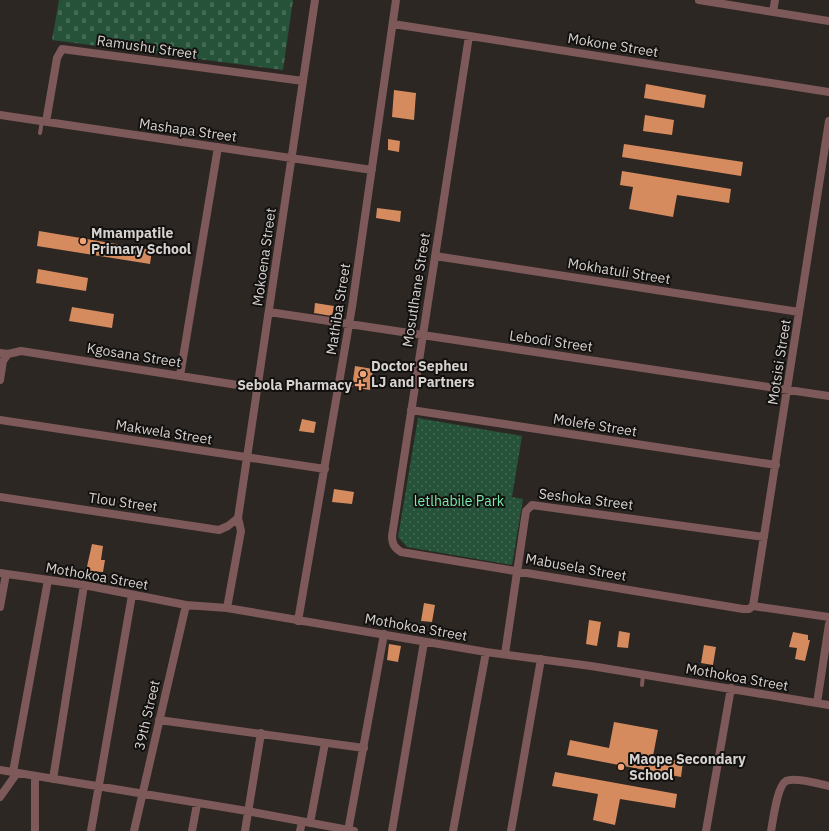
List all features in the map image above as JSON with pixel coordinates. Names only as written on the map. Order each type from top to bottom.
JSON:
[{"type":"street","name":"Mokoena Street","points":[[227,608],[241,531],[238,518],[315,0]]},
{"type":"street","name":"Mathiba Street","points":[[298,621],[350,325],[396,0]]},
{"type":"street","points":[[699,0],[829,21]]},
{"type":"street","points":[[773,12],[775,0]]},
{"type":"street","name":"Mokone Street","points":[[393,24],[829,92]]},
{"type":"street","name":"Mosutlhane Street","points":[[394,547],[392,536],[469,36]]},
{"type":"street","name":"Ramushu Street","points":[[44,122],[57,58],[62,49],[303,81]]},
{"type":"street","name":"Mashapa Street","points":[[0,115],[372,170]]},
{"type":"street","name":"Motsisi Street","points":[[753,606],[829,121]]},
{"type":"street","points":[[180,376],[218,147]]},
{"type":"street","name":"Mokhatuli Street","points":[[435,256],[799,312]]},
{"type":"street","name":"Lebodi Street","points":[[268,312],[829,396]]},
{"type":"street","name":"Kgosana Street","points":[[4,354],[21,350],[257,388]]},
{"type":"street","points":[[0,380],[4,354]]},
{"type":"street","name":"Molefe Street","points":[[411,410],[776,465]]},
{"type":"street","name":"Makwela Street","points":[[0,420],[325,469]]},
{"type":"street","name":"Tlou Street","points":[[0,497],[219,530],[228,526],[238,518]]},
{"type":"street","name":"Seshoka Street","points":[[505,654],[526,510],[532,505],[764,536]]},
{"type":"street","name":"Mabusela Street","points":[[394,547],[401,552],[749,609],[753,606],[829,617]]},
{"type":"street","points":[[0,607],[3,574]]},
{"type":"street","name":"Mothokoa Street","points":[[3,574],[84,585],[186,605],[227,608],[486,652],[731,688],[829,705]]},
{"type":"street","points":[[0,797],[15,773],[48,580]]},
{"type":"street","points":[[53,779],[84,585]]},
{"type":"street","points":[[91,831],[132,595]]},
{"type":"street","name":"39th Street","points":[[134,831],[186,605]]},
{"type":"street","points":[[817,703],[829,624]]},
{"type":"street","points":[[0,770],[197,804],[247,811],[350,831],[384,634]]},
{"type":"street","points":[[392,831],[424,642]]},
{"type":"street","points":[[453,831],[486,652]]},
{"type":"street","points":[[511,831],[541,659]]},
{"type":"street","points":[[706,831],[731,688]]},
{"type":"street","points":[[159,720],[364,748]]},
{"type":"street","points":[[244,831],[261,733]]},
{"type":"street","points":[[310,823],[325,743]]},
{"type":"street","points":[[35,776],[35,831]]},
{"type":"street","points":[[771,831],[779,792],[786,781],[795,780],[829,786]]},
{"type":"street","points":[[192,831],[197,804]]},
{"type":"street","points":[[300,831],[302,822]]},
{"type":"lane","points":[[40,133],[44,122]]},
{"type":"lane","points":[[642,685],[643,675]]},
{"type":"green space","points":[[59,0],[293,0],[283,70],[52,40]]},
{"type":"green space","name":"letlhabile Park","points":[[418,418],[522,436],[512,497],[523,499],[512,565],[407,547],[398,537]]},
{"type":"building","points":[[646,84],[706,95],[704,108],[644,98]]},
{"type":"building","points":[[394,90],[416,93],[414,120],[392,117]]},
{"type":"building","points":[[645,115],[674,120],[672,135],[643,131]]},
{"type":"building","points":[[388,139],[400,141],[399,152],[388,150]]},
{"type":"building","points":[[624,144],[743,162],[741,176],[622,157]]},
{"type":"building","points":[[622,171],[731,189],[729,203],[677,195],[673,217],[629,209],[633,187],[620,185]]},
{"type":"building","points":[[377,208],[401,211],[400,222],[376,218]]},
{"type":"building","points":[[39,231],[152,250],[150,264],[37,246]]},
{"type":"building","points":[[38,269],[88,278],[86,291],[36,283]]},
{"type":"building","points":[[315,303],[334,306],[332,316],[314,313]]},
{"type":"building","points":[[72,307],[114,314],[112,328],[69,321]]},
{"type":"building","name":"Doctor Sepheu LJ and Partners","points":[[355,366],[373,369],[370,390],[352,387]]},
{"type":"building","points":[[302,419],[316,422],[314,433],[299,431]]},
{"type":"building","points":[[334,489],[354,492],[352,504],[332,502]]},
{"type":"building","points":[[92,544],[103,546],[101,560],[105,560],[103,572],[86,571]]},
{"type":"building","points":[[424,603],[435,605],[432,622],[421,621]]},
{"type":"building","points":[[589,620],[601,622],[597,646],[586,644]]},
{"type":"building","points":[[619,631],[630,633],[628,648],[617,647]]},
{"type":"building","points":[[793,632],[808,635],[808,640],[810,640],[805,661],[795,659],[797,648],[789,647]]},
{"type":"building","points":[[389,644],[401,646],[398,662],[387,660]]},
{"type":"building","points":[[704,645],[716,647],[713,665],[701,663]]},
{"type":"building","points":[[614,722],[658,730],[653,756],[683,762],[681,777],[567,755],[570,740],[609,748]]},
{"type":"building","points":[[555,772],[677,794],[675,808],[620,799],[615,825],[593,820],[598,794],[552,786]]},
{"type":"place","name":"Mmampatile Primary School","points":[[83,241]]},
{"type":"place","name":"Doctor Sepheu LJ and Partners","points":[[363,374]]},
{"type":"place","name":"Sebola Pharmacy","points":[[360,385]]},
{"type":"place","name":"Maope Secondary School","points":[[621,767]]}]
